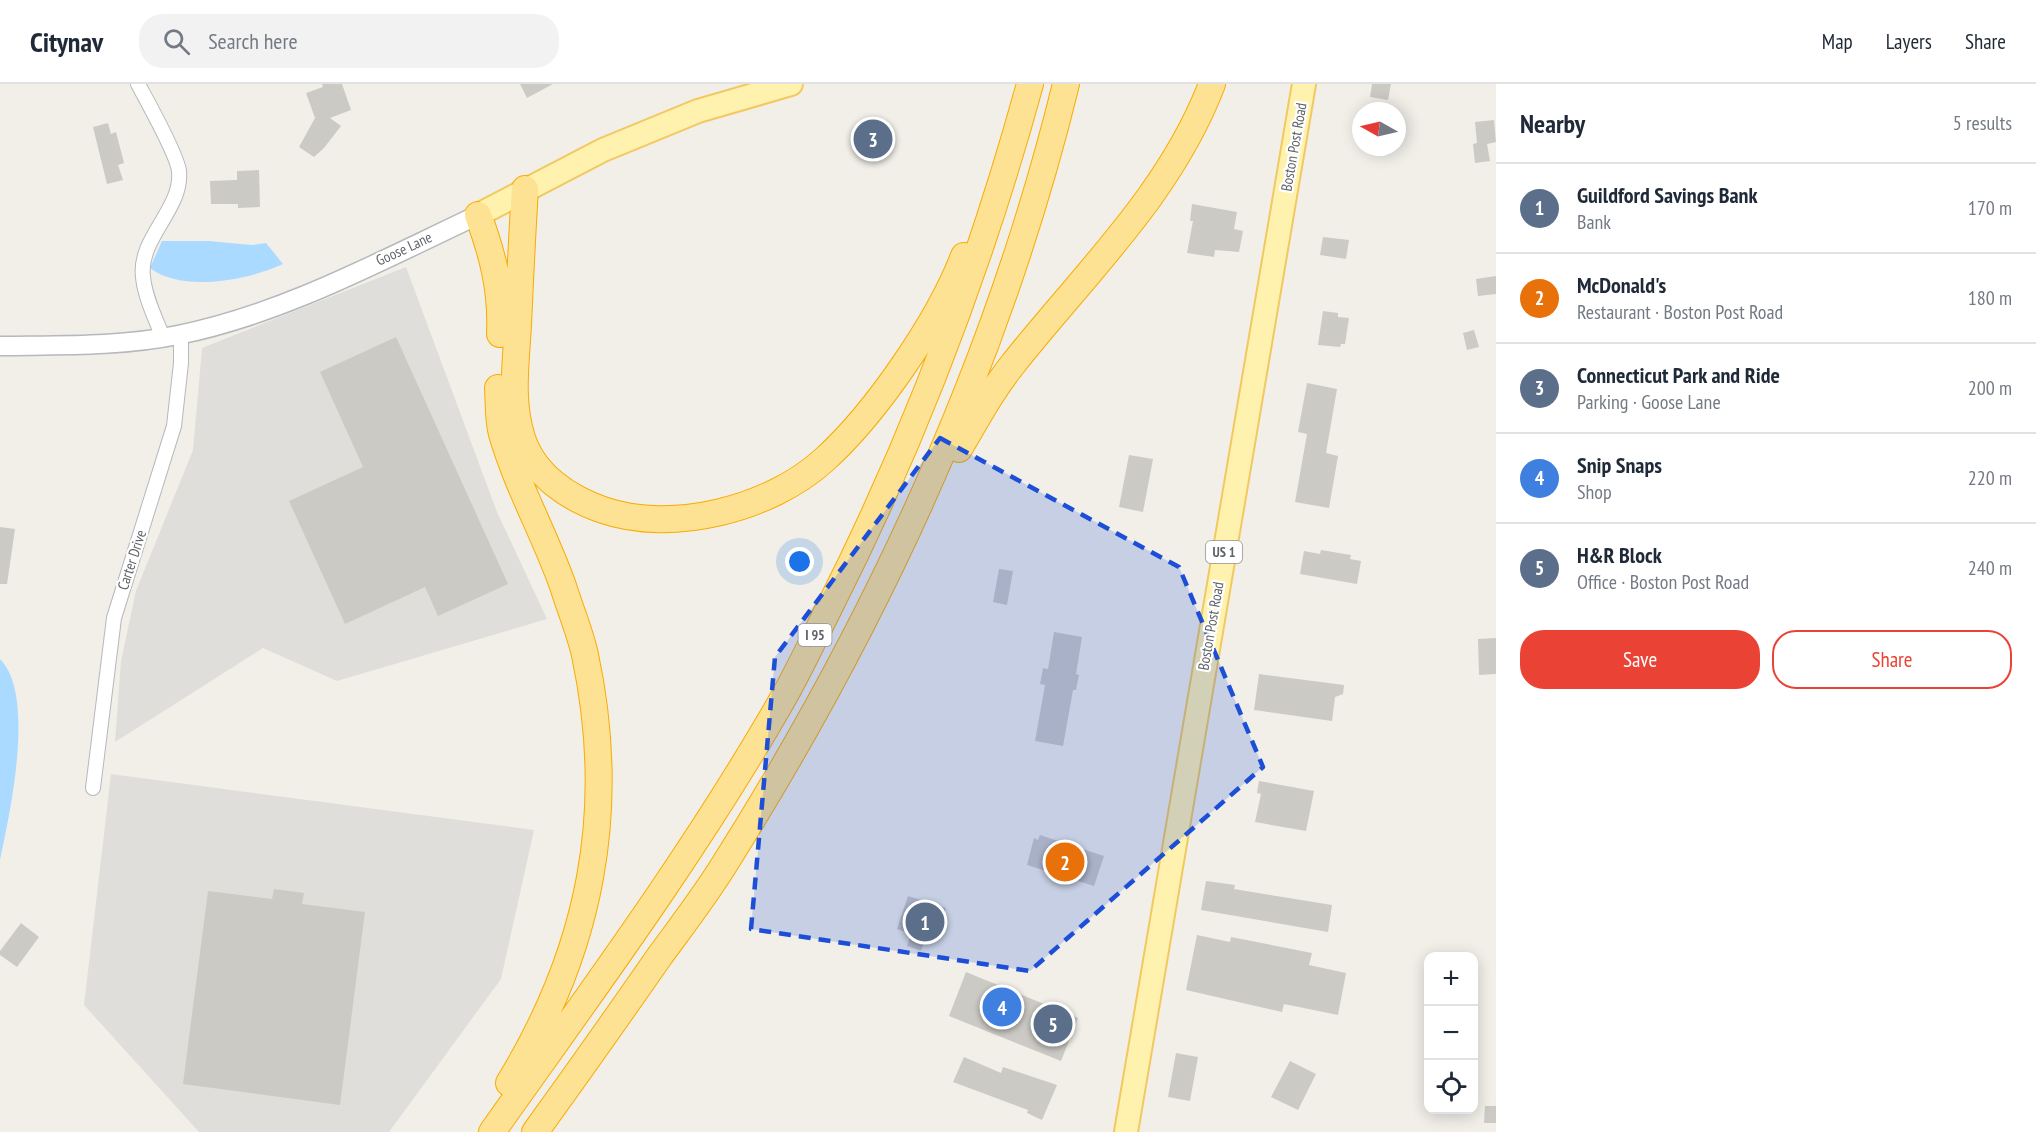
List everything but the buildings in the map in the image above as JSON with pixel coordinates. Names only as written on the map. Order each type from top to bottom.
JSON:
[{"type":"highway","points":[[525,189],[514,396],[522,439],[545,477],[578,501],[622,517],[670,520],[725,512],[777,491],[823,461],[870,411],[915,349],[960,268],[1029,84]]},
{"type":"highway","name":"I 95","points":[[492,1132],[681,864],[782,701],[876,515],[912,432],[982,247],[1029,84]]},
{"type":"highway","name":"I 95","points":[[536,1132],[723,868],[790,757],[848,654],[892,566],[972,382],[1016,257],[1066,84]]},
{"type":"highway","points":[[892,566],[990,394],[1012,364],[1124,233],[1160,185],[1193,129],[1212,84]]},
{"type":"highway","points":[[478,214],[493,256],[501,302],[498,388],[502,432],[562,583],[585,653],[596,718],[600,790],[593,860],[582,918],[560,984],[518,1068],[480,1132]]},
{"type":"main road","name":"Goose Lane","points":[[478,214],[603,150],[698,111],[790,84]]},
{"type":"main road","name":"Boston Post Road","points":[[1126,1132],[1304,84]]},
{"type":"street","name":"Carter Drive","points":[[93,788],[114,618],[174,426],[181,363],[172,337],[142,276],[148,246],[175,196],[179,170],[155,114],[138,84]]},
{"type":"street","name":"Goose Lane","points":[[0,346],[108,344],[172,337],[271,308],[405,250],[478,214]]},
{"type":"highlighted area","points":[[940,438],[1179,567],[1263,767],[1030,971],[751,929],[775,657]]},
{"type":"shaded area","points":[[406,267],[497,512],[547,619],[337,681],[263,648],[115,742],[121,661],[136,591],[193,450],[202,348]]},
{"type":"shaded area","points":[[111,774],[534,830],[501,979],[389,1132],[199,1132],[84,1005]]},
{"type":"water","points":[[162,241],[208,241],[252,245],[266,243],[283,264],[234,279],[197,282],[180,280],[164,276],[150,268]]},
{"type":"water","points":[[0,659],[11,676],[17,699],[18,726],[14,785],[0,860]]},
{"type":"place","name":"Connecticut Park and Ride","points":[[873,139]]},
{"type":"place","name":"McDonald's","points":[[1065,862]]},
{"type":"place","name":"Guildford Savings Bank","points":[[925,922]]},
{"type":"place","name":"Snip Snaps","points":[[1002,1007]]},
{"type":"place","name":"H&R Block","points":[[1053,1024]]}]
